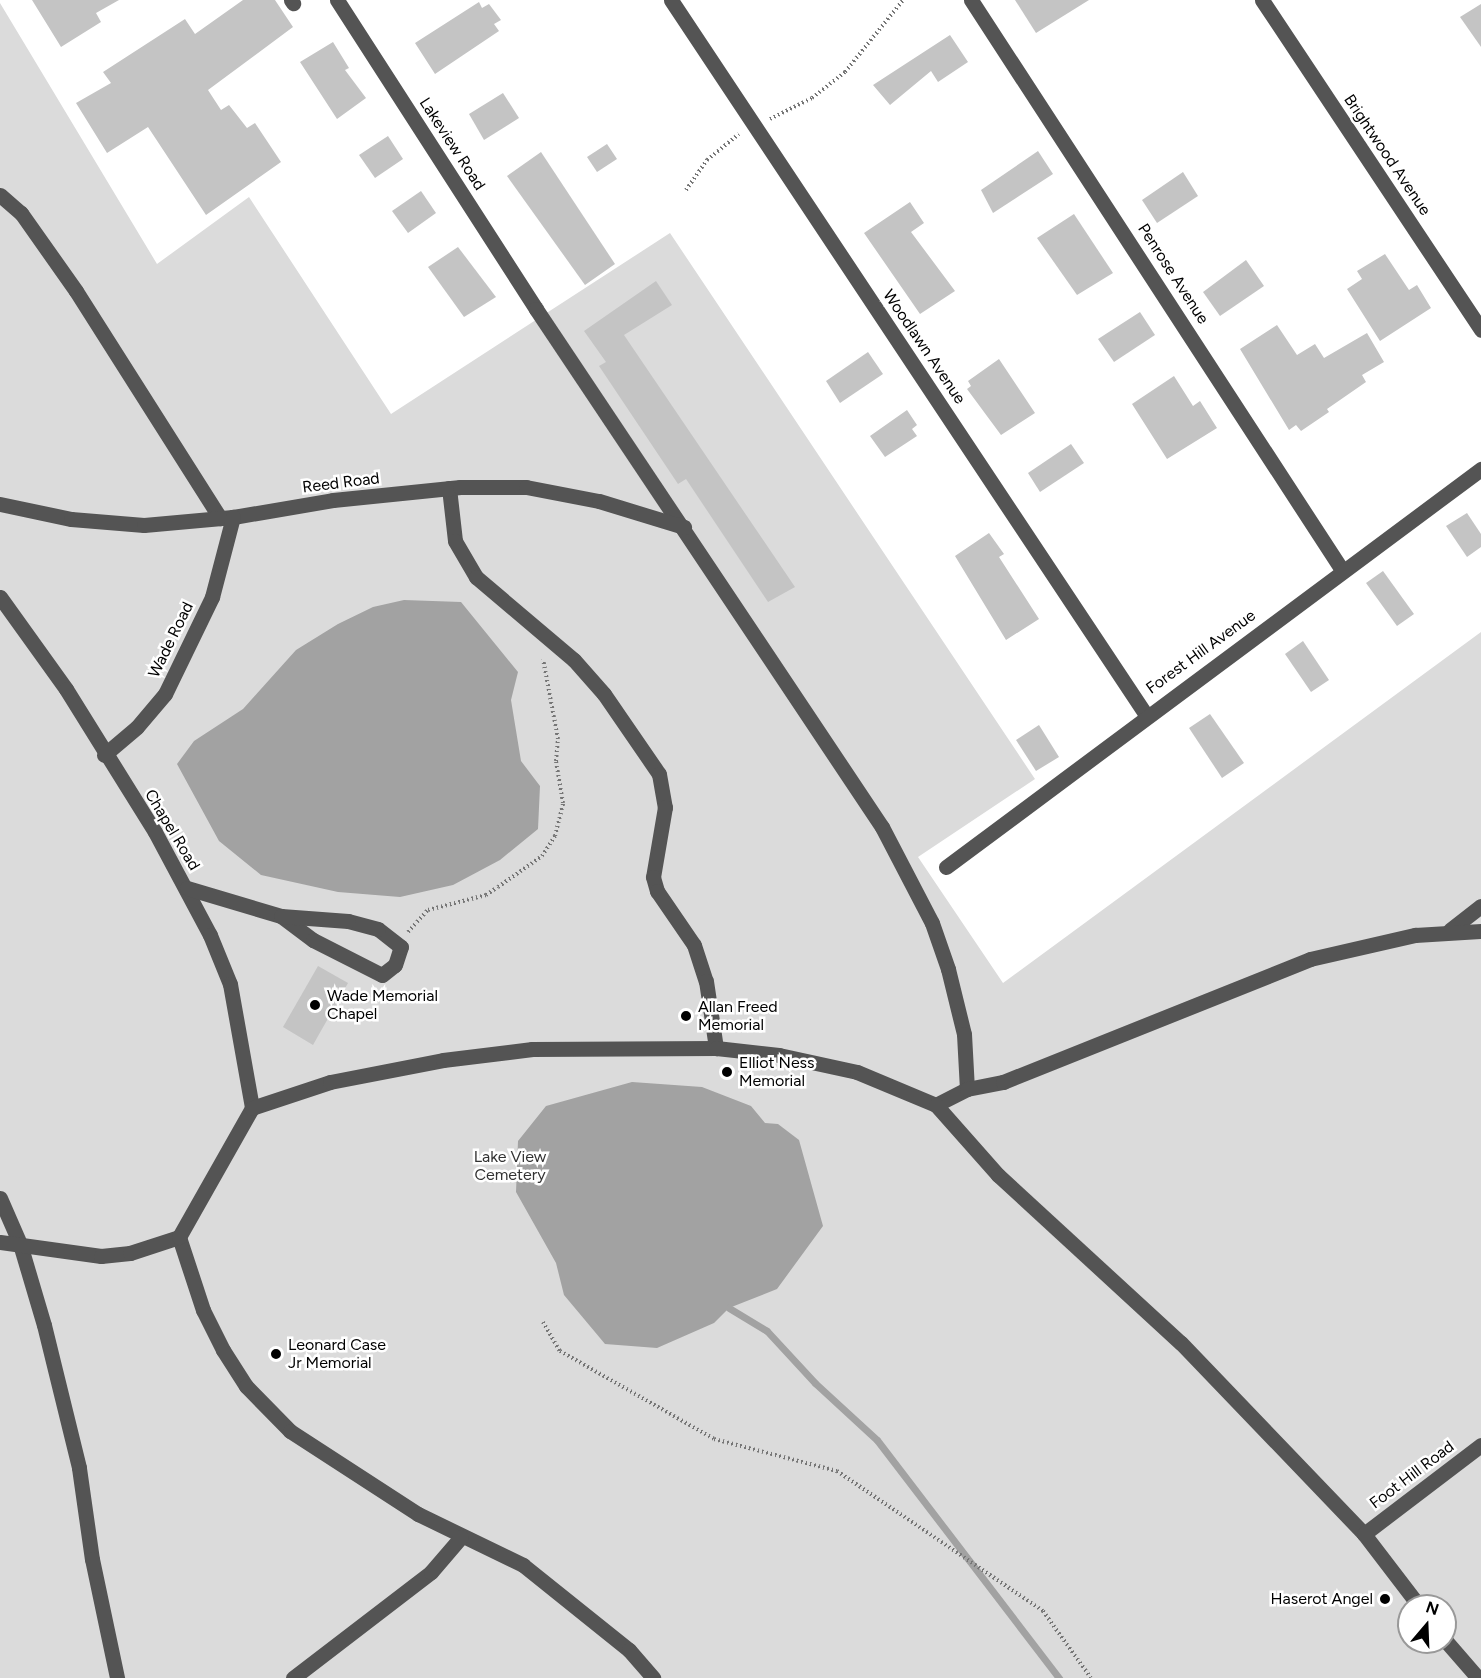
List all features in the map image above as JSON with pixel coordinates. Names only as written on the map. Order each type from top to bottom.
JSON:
[{"type":"street","name":"Lakeview Road","points":[[337,0],[536,309],[684,527],[882,827],[932,923],[948,969],[964,1034],[967,1089]]},
{"type":"street","name":"Woodlawn Avenue","points":[[671,0],[1146,715]]},
{"type":"street","name":"Penrose Avenue","points":[[971,0],[1342,570]]},
{"type":"street","name":"Brightwood Avenue","points":[[1262,0],[1481,330]]},
{"type":"street","points":[[0,195],[21,213],[76,291],[226,518]]},
{"type":"street","name":"Forest Hill Avenue","points":[[946,867],[1045,796],[1146,715],[1481,469]]},
{"type":"street","name":"Reed Road","points":[[0,504],[71,519],[144,525],[226,518],[333,500],[449,488],[526,487],[599,501],[684,527]]},
{"type":"street","points":[[449,488],[454,541],[476,576],[537,626],[604,694],[659,774],[665,807],[653,877],[657,891],[694,945],[706,981],[716,1048]]},
{"type":"street","name":"Wade Road","points":[[104,755],[137,727],[165,694],[212,597],[226,518]]},
{"type":"street","name":"Chapel Road","points":[[0,597],[66,689],[104,755],[187,888],[230,984],[252,1108]]},
{"type":"street","points":[[187,888],[281,916],[360,923],[378,928],[401,947],[395,965],[382,975],[313,939],[281,916]]},
{"type":"street","points":[[1450,930],[1481,906]]},
{"type":"street","points":[[936,1105],[967,1089],[1003,1082],[1310,959],[1450,930],[1481,931]]},
{"type":"street","points":[[0,1242],[101,1256],[130,1253],[179,1236],[252,1108],[330,1082],[443,1060],[532,1049],[716,1048],[779,1055],[857,1072],[936,1105],[998,1175],[1180,1343],[1364,1534],[1410,1594]]},
{"type":"street","points":[[0,1198],[20,1244],[79,1468],[92,1559],[117,1678]]},
{"type":"street","points":[[179,1236],[203,1310],[246,1386],[290,1431],[335,1463],[461,1537],[523,1565],[629,1650],[653,1678]]},
{"type":"street","name":"Foot Hill Road","points":[[1364,1534],[1481,1444]]},
{"type":"street","points":[[293,1678],[431,1572],[461,1537]]},
{"type":"street","points":[[1457,1654],[1478,1678]]},
{"type":"path","points":[[686,190],[707,160],[755,126],[796,108],[833,83],[862,55],[903,0]]},
{"type":"path","points":[[401,947],[413,923],[428,910],[486,895],[542,856],[555,836],[563,802],[556,760],[558,739],[537,626]]},
{"type":"path","points":[[543,1322],[560,1351],[714,1438],[837,1471],[1043,1611],[1091,1678]]},
{"type":"green space","name":"Lake View Cemetery","points":[[0,3],[157,264],[249,197],[391,414],[670,233],[1035,779],[918,857],[1003,983],[1481,632],[1481,1678],[0,1678]]},
{"type":"shaded area","points":[[404,600],[461,602],[518,672],[511,700],[521,761],[540,786],[538,829],[500,860],[453,885],[400,897],[338,892],[261,875],[219,841],[177,764],[194,741],[243,709],[296,650],[338,624],[373,607]]},
{"type":"shaded area","points":[[632,1082],[702,1087],[751,1106],[765,1123],[778,1124],[799,1140],[823,1226],[777,1289],[729,1308],[714,1323],[657,1348],[605,1344],[564,1295],[556,1263],[516,1192],[518,1141],[546,1106]]},
{"type":"building","points":[[32,0],[119,0],[96,13],[101,22],[61,47]]},
{"type":"building","points":[[243,0],[275,0],[293,27],[208,90],[221,110],[229,105],[247,128],[255,123],[281,162],[206,215],[148,127],[107,153],[76,103],[111,83],[103,72],[185,19],[195,34]]},
{"type":"building","points":[[1015,0],[1089,0],[1036,33]]},
{"type":"building","points":[[479,2],[482,8],[489,4],[501,20],[494,24],[499,31],[435,74],[415,43]]},
{"type":"building","points":[[1481,4],[1481,47],[1460,17]]},
{"type":"building","points":[[950,35],[968,62],[938,82],[931,71],[890,105],[873,85]]},
{"type":"building","points":[[333,42],[349,68],[345,70],[366,98],[337,119],[300,62]]},
{"type":"building","points":[[503,93],[519,118],[484,140],[469,114]]},
{"type":"building","points":[[388,136],[403,159],[375,178],[359,155]]},
{"type":"building","points":[[607,144],[617,159],[597,172],[587,157]]},
{"type":"building","points":[[1038,151],[1053,174],[993,213],[981,190]]},
{"type":"building","points":[[541,152],[615,264],[585,285],[507,176]]},
{"type":"building","points":[[1183,172],[1198,196],[1157,223],[1142,200]]},
{"type":"building","points":[[421,191],[436,213],[408,233],[392,211]]},
{"type":"building","points":[[910,202],[924,223],[911,232],[955,291],[920,314],[864,233]]},
{"type":"building","points":[[1074,214],[1113,273],[1077,295],[1037,238]]},
{"type":"building","points":[[458,247],[496,297],[464,317],[428,267]]},
{"type":"building","points":[[1385,254],[1409,290],[1417,285],[1431,308],[1380,341],[1347,289],[1362,279],[1357,271]]},
{"type":"building","points":[[1246,260],[1264,286],[1220,316],[1203,292]]},
{"type":"building","points":[[656,281],[672,305],[624,335],[795,587],[768,602],[686,479],[678,484],[599,366],[606,362],[584,331]]},
{"type":"building","points":[[1140,312],[1155,335],[1114,362],[1098,339]]},
{"type":"building","points":[[1277,325],[1297,355],[1315,344],[1324,358],[1367,333],[1384,362],[1362,375],[1366,382],[1327,409],[1329,412],[1301,431],[1296,425],[1289,430],[1240,349]]},
{"type":"building","points":[[868,352],[883,374],[840,403],[826,381]]},
{"type":"building","points":[[999,359],[1035,413],[1001,435],[967,389],[971,386],[968,381]]},
{"type":"building","points":[[1174,376],[1193,406],[1200,401],[1217,428],[1167,459],[1132,404]]},
{"type":"building","points":[[907,410],[917,425],[912,429],[917,436],[885,457],[870,436]]},
{"type":"building","points":[[1071,444],[1084,463],[1040,492],[1028,473]]},
{"type":"building","points":[[1467,513],[1481,534],[1481,547],[1467,557],[1446,526]]},
{"type":"building","points":[[989,533],[1004,554],[999,557],[1039,619],[1006,640],[955,556]]},
{"type":"building","points":[[1383,571],[1414,614],[1397,626],[1366,583]]},
{"type":"building","points":[[1303,641],[1329,680],[1311,692],[1285,654]]},
{"type":"building","points":[[1210,714],[1244,763],[1222,778],[1189,728]]},
{"type":"building","points":[[1039,725],[1059,757],[1036,771],[1016,740]]},
{"type":"building","name":"Wade Memorial Chapel","points":[[318,966],[348,983],[313,1045],[283,1027]]},
{"type":"waterway","points":[[729,1308],[767,1331],[815,1383],[877,1440],[1059,1678]]},
{"type":"place","name":"Wade Memorial Chapel","points":[[315,1005]]},
{"type":"place","name":"Allan Freed Memorial","points":[[686,1016]]},
{"type":"place","name":"Elliot Ness Memorial","points":[[727,1072]]},
{"type":"place","name":"Leonard Case Jr Memorial","points":[[276,1354]]},
{"type":"place","name":"Haserot Angel","points":[[1385,1599]]}]
